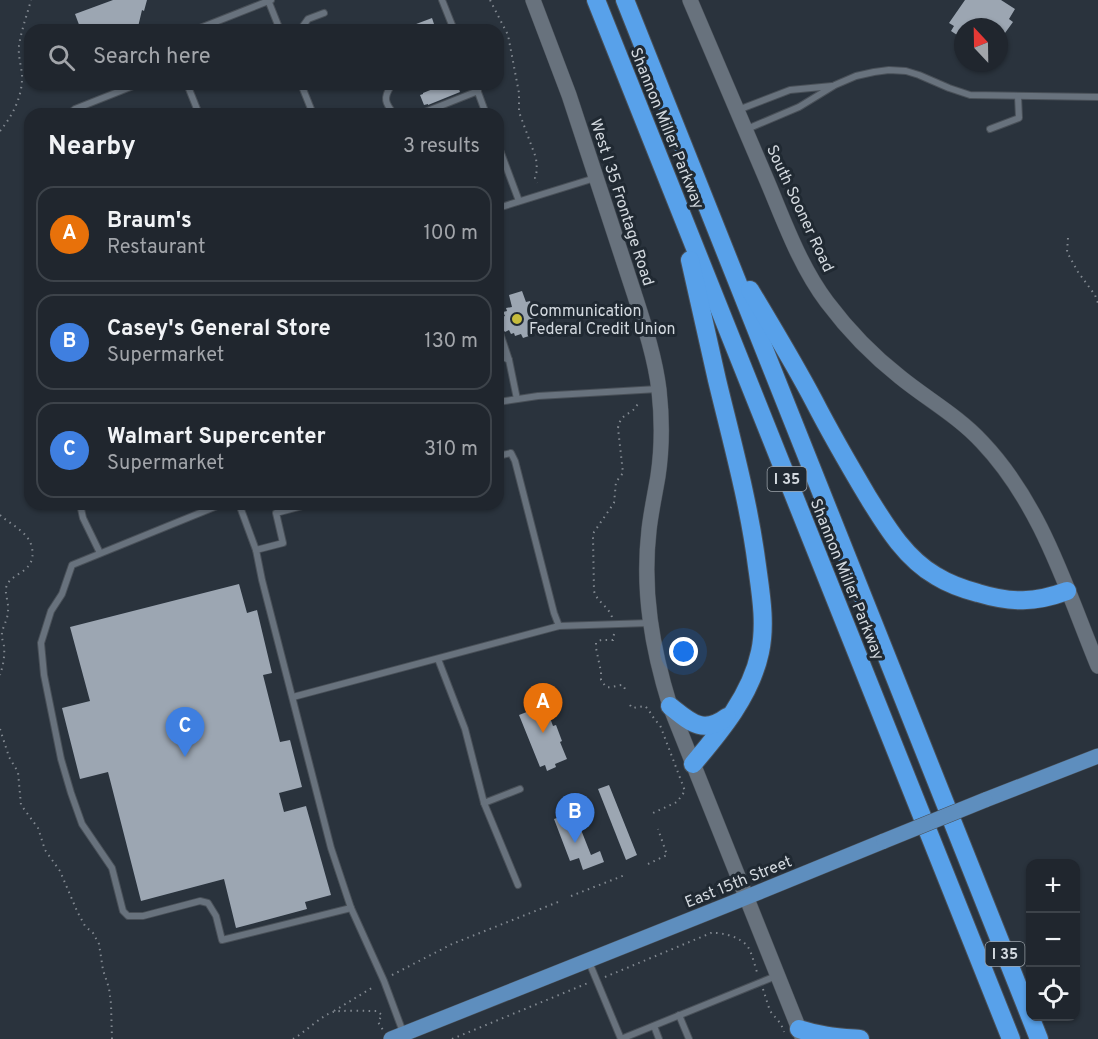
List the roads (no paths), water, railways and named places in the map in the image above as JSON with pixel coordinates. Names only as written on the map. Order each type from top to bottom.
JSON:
[{"type":"highway","name":"Shannon Miller Parkway","points":[[596,0],[1011,1039]]},
{"type":"highway","name":"Shannon Miller Parkway","points":[[625,0],[1040,1039]]},
{"type":"highway","points":[[677,203],[754,538],[763,632],[760,654],[743,697],[693,764]]},
{"type":"highway","points":[[724,248],[789,354],[851,469],[888,529],[915,561],[935,576],[960,588],[987,596],[1017,601],[1035,600],[1067,591]]},
{"type":"highway","points":[[670,706],[699,726],[720,723],[731,715]]},
{"type":"highway","points":[[796,1036],[815,1034],[860,1039]]},
{"type":"main road","name":"East 15th Street","points":[[400,1037],[1098,756]]},
{"type":"street","name":"West I 35 Frontage Road","points":[[533,0],[569,95],[643,323],[659,389],[658,473],[646,566],[650,623],[660,673],[670,706],[778,975],[796,1036]]},
{"type":"street","name":"South Sooner Road","points":[[690,0],[801,257],[825,299],[872,353],[957,419],[1004,468],[1026,500],[1043,531],[1098,666]]},
{"type":"lane","points":[[210,24],[269,0],[278,24]]},
{"type":"lane","points":[[442,0],[452,24]]},
{"type":"lane","points":[[304,24],[308,19],[324,13]]},
{"type":"lane","points":[[745,129],[799,107],[835,85],[856,76],[889,70],[906,71],[919,75],[970,95],[1098,97]]},
{"type":"lane","points":[[737,110],[789,90],[835,85]]},
{"type":"lane","points":[[78,108],[123,90]]},
{"type":"lane","points":[[189,90],[197,108]]},
{"type":"lane","points":[[303,90],[311,108]]},
{"type":"lane","points":[[388,90],[385,99],[389,108]]},
{"type":"lane","points":[[435,108],[478,91],[484,108]]},
{"type":"lane","points":[[990,129],[1019,118],[1018,96]]},
{"type":"lane","points":[[504,166],[519,201]]},
{"type":"lane","points":[[504,206],[595,177]]},
{"type":"lane","points":[[504,345],[517,399]]},
{"type":"lane","points":[[504,357],[509,360]]},
{"type":"lane","points":[[504,401],[538,396],[659,389]]},
{"type":"lane","points":[[504,455],[511,453],[515,461],[559,626]]},
{"type":"lane","points":[[81,510],[100,554]]},
{"type":"lane","points":[[207,510],[72,565],[62,594],[51,611],[41,643],[41,659],[61,759],[82,824],[112,868],[123,911],[128,916],[143,916],[192,902],[208,903],[216,916],[222,940],[351,908]]},
{"type":"lane","points":[[240,510],[256,550],[331,848],[351,908],[384,981],[400,1037]]},
{"type":"lane","points":[[256,550],[283,543],[276,513],[287,510]]},
{"type":"lane","points":[[293,697],[559,626],[650,623]]},
{"type":"lane","points":[[438,659],[465,729],[484,803],[518,885]]},
{"type":"lane","points":[[484,803],[520,789]]},
{"type":"lane","points":[[588,960],[621,1039],[778,975]]},
{"type":"lane","points":[[679,1015],[689,1039]]},
{"type":"lane","points":[[654,1026],[659,1039]]},
{"type":"lane","points":[[641,1031],[645,1039]]},
{"type":"place","name":"Communication Federal Credit Union","points":[[517,319]]},
{"type":"place","name":"Braum's","points":[[543,733]]},
{"type":"place","name":"Walmart Supercenter","points":[[185,757]]},
{"type":"place","name":"Casey's General Store","points":[[575,843]]}]
